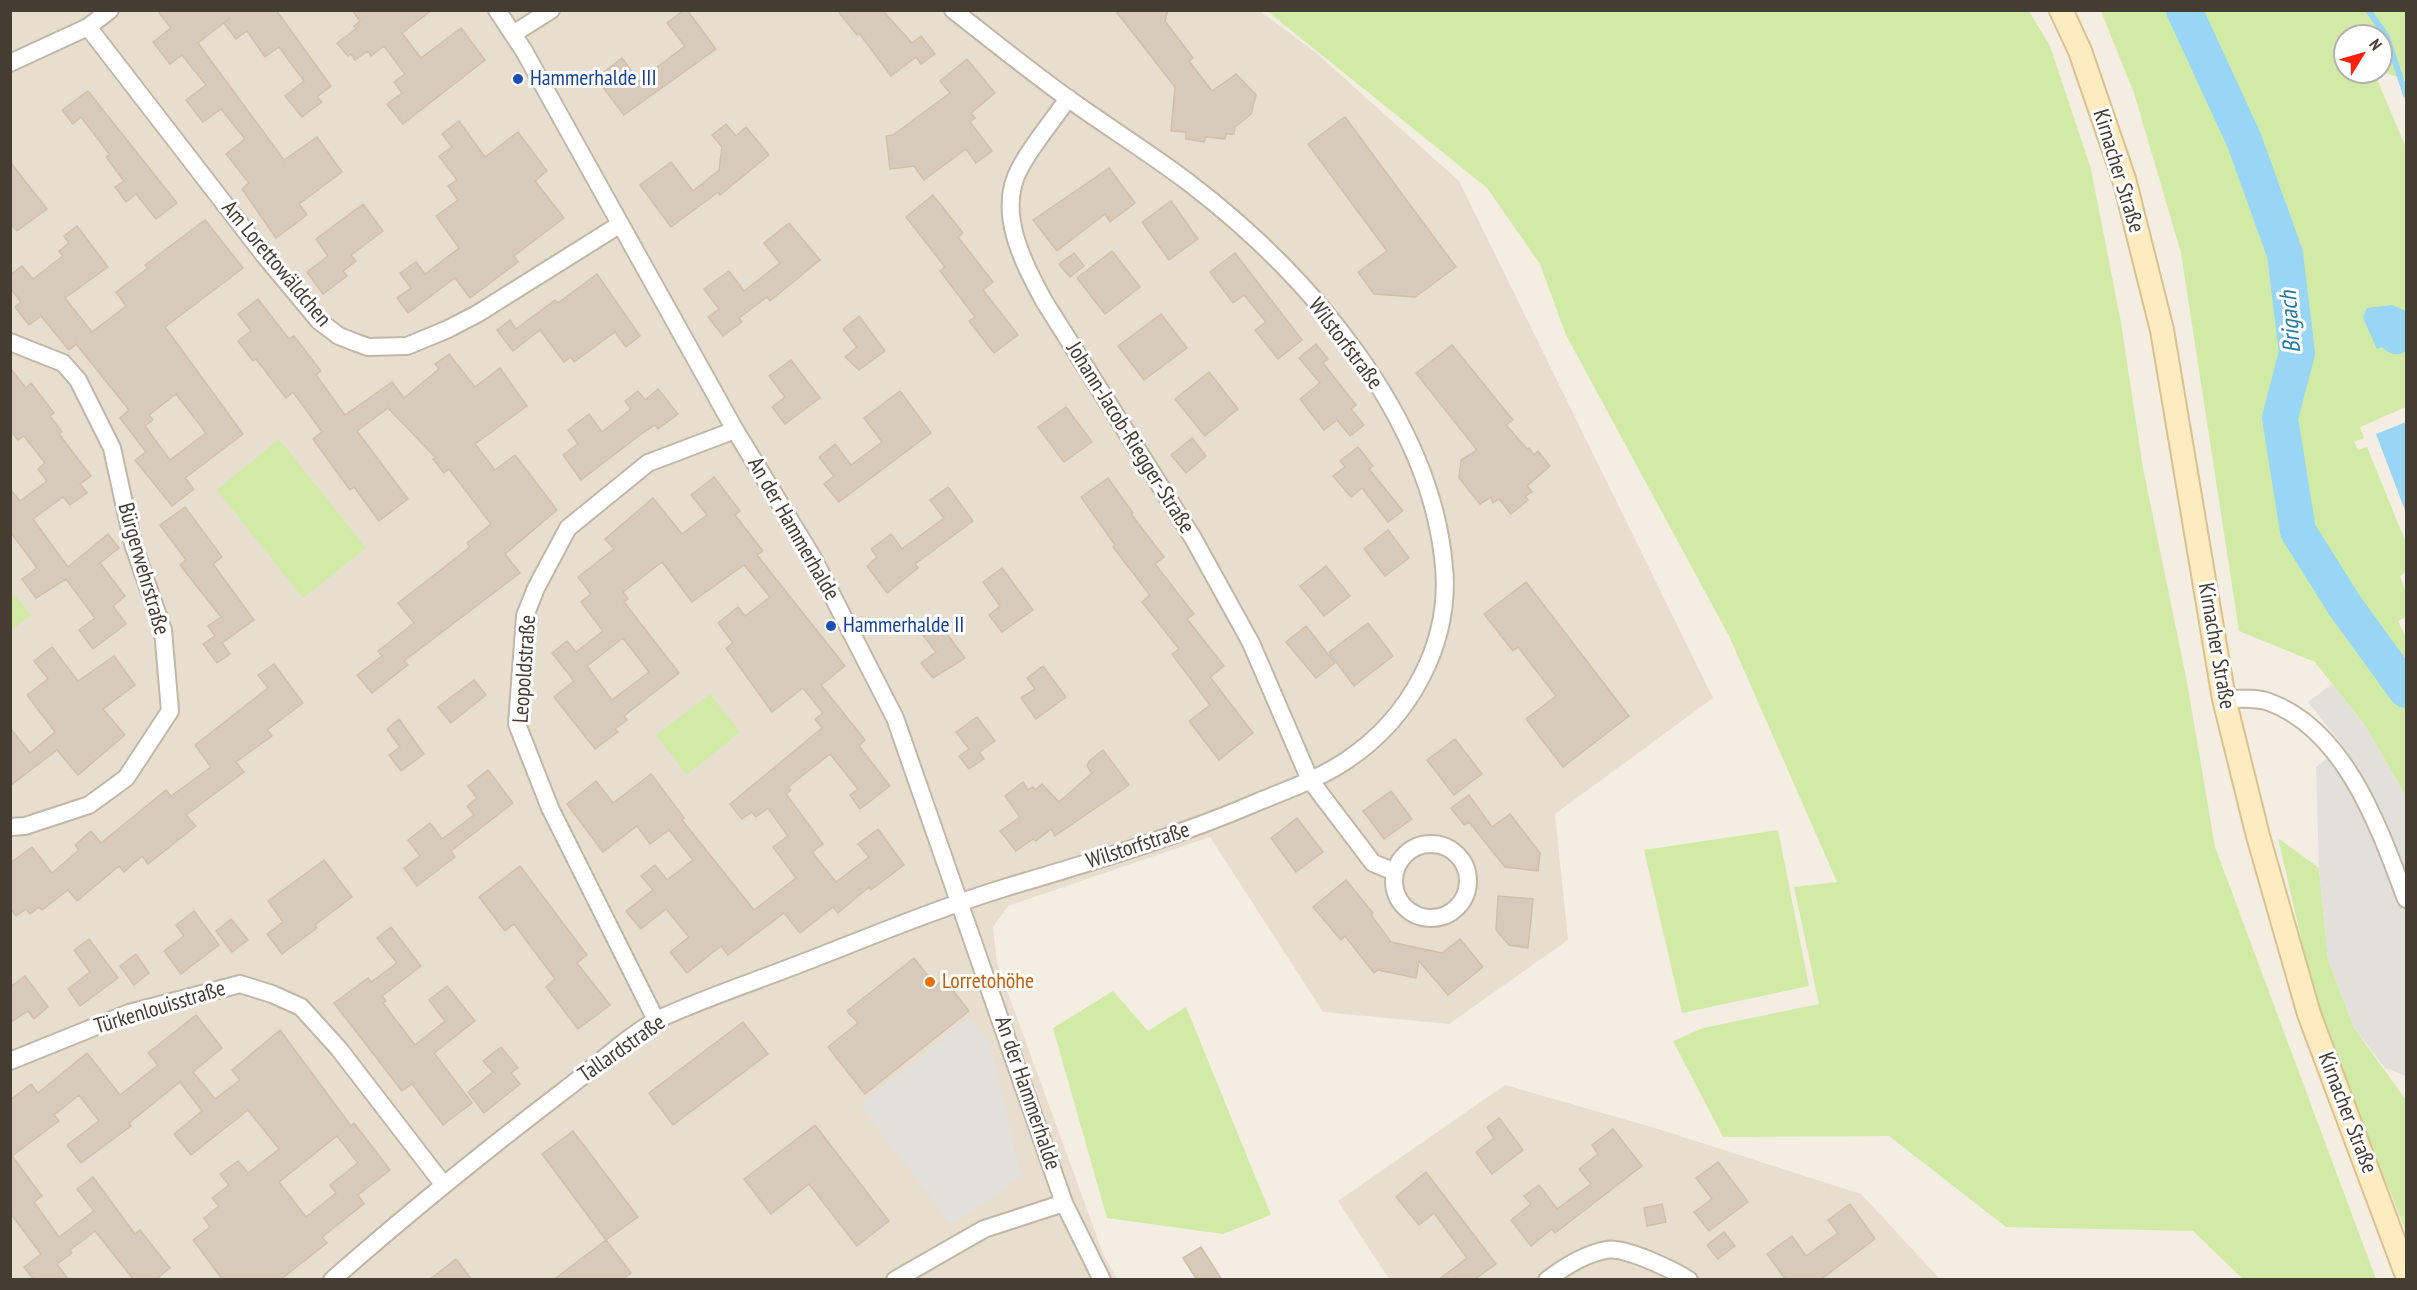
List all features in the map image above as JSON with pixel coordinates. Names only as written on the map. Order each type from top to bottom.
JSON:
[{"type":"main road","name":"Kirnacher Straße","points":[[2061,10],[2080,51],[2124,179],[2162,330],[2224,699],[2258,836],[2309,1014],[2406,1273]]},
{"type":"street","points":[[10,63],[88,27],[110,10]]},
{"type":"street","name":"An der Hammerhalde","points":[[497,10],[513,34],[735,430],[813,558],[896,718],[1064,1203],[1102,1280]]},
{"type":"street","points":[[513,34],[551,10]]},
{"type":"street","name":"Wilstorfstraße","points":[[953,10],[1068,98],[1188,182],[1241,226],[1290,274],[1332,322],[1375,380],[1405,432],[1426,482],[1441,530],[1446,589],[1441,626],[1410,700],[1377,736],[1347,760],[1310,780],[1169,837],[961,902]]},
{"type":"street","name":"Am Lorettowäldchen","points":[[88,27],[264,255],[319,321],[339,336],[357,344],[368,347],[406,346],[448,329],[477,314],[620,225]]},
{"type":"street","name":"Johann-Jacob-Riegger-Straße","points":[[1068,98],[1019,168],[1011,200],[1014,234],[1023,261],[1044,301],[1137,446],[1251,643],[1310,780]]},
{"type":"street","name":"Bürgerwehrstraße","points":[[10,342],[63,363],[78,380],[112,448],[133,544],[163,630],[170,711],[126,778],[89,805],[25,826],[10,827]]},
{"type":"street","name":"Leopoldstraße","points":[[656,1020],[550,808],[517,724],[525,616],[536,588],[568,528],[648,464],[735,430]]},
{"type":"street","points":[[2224,699],[2266,701],[2293,712],[2321,737],[2346,769],[2376,821],[2406,899]]},
{"type":"street","points":[[1310,780],[1373,863],[1395,872]]},
{"type":"street","points":[[1419,846],[1443,846],[1454,852],[1465,866],[1469,884],[1466,896],[1450,914],[1438,918],[1420,916],[1404,906],[1397,896],[1394,885],[1395,872],[1400,861],[1419,846]]},
{"type":"street","name":"Tallardstraße","points":[[332,1280],[443,1184],[656,1020],[961,902]]},
{"type":"street","name":"Türkenlouisstraße","points":[[10,1061],[129,1013],[240,984],[273,994],[301,1007],[339,1049],[443,1184]]},
{"type":"street","points":[[895,1280],[984,1229],[1064,1203]]},
{"type":"street","points":[[1547,1280],[1567,1265],[1608,1249],[1661,1263],[1689,1280]]},
{"type":"shaded area","points":[[10,11],[1260,11],[1315,52],[1459,181],[1713,698],[1555,814],[1568,940],[1449,1024],[1323,1012],[1210,837],[1008,906],[993,927],[997,963],[1104,1256],[1117,1279],[11,1279]]},
{"type":"shaded area","points":[[2332,684],[2366,727],[2406,797],[2406,1076],[2385,1068],[2354,1028],[2328,959],[2319,868],[2316,767],[2343,746],[2308,702]]},
{"type":"shaded area","points":[[970,1018],[990,1043],[1021,1176],[976,1209],[950,1223],[860,1105]]},
{"type":"shaded area","points":[[1505,1085],[1655,1128],[1861,1194],[1940,1279],[1389,1279],[1338,1201]]},
{"type":"green space","points":[[1267,11],[2029,11],[2050,46],[2091,169],[2121,323],[2143,468],[2187,682],[2215,847],[2376,1279],[2243,1279],[2193,1231],[2006,1227],[1889,1136],[1723,1137],[1673,1041],[1703,1028],[1819,1004],[1794,887],[1837,882],[1729,636],[1566,335],[1540,264],[1487,188]]},
{"type":"green space","points":[[2101,11],[2406,11],[2406,80],[2393,75],[2393,24],[2333,24],[2333,84],[2379,84],[2406,148],[2406,407],[2360,427],[2364,438],[2354,442],[2358,450],[2367,447],[2406,543],[2406,572],[2400,576],[2406,593],[2406,617],[2398,621],[2406,638],[2406,797],[2366,727],[2315,662],[2239,631],[2181,253],[2134,93]]},
{"type":"green space","points":[[279,439],[366,548],[303,598],[217,490]]},
{"type":"green space","points":[[15,595],[31,615],[11,630],[11,598]]},
{"type":"green space","points":[[710,694],[740,732],[687,775],[656,735]]},
{"type":"green space","points":[[1778,830],[1809,986],[1682,1013],[1644,850]]},
{"type":"green space","points":[[2278,838],[2319,868],[2328,959],[2354,1028],[2406,1100],[2406,1231],[2319,1016]]},
{"type":"green space","points":[[1113,991],[1148,1031],[1186,1007],[1271,1215],[1223,1234],[1107,1218],[1053,1028]]},
{"type":"water","points":[[2392,305],[2406,311],[2406,351],[2399,354],[2390,353],[2382,347],[2377,349],[2363,318],[2367,308]]},
{"type":"water","points":[[2406,422],[2406,513],[2376,434]]},
{"type":"building","points":[[157,10],[276,10],[331,86],[317,97],[322,102],[302,117],[285,96],[304,81],[279,47],[265,57],[247,31],[236,39],[224,23],[230,18],[198,43],[284,160],[317,137],[342,172],[299,204],[307,215],[276,238],[242,189],[249,183],[226,154],[245,139],[221,109],[203,122],[186,100],[206,85],[182,55],[170,64],[153,42],[171,28]]},
{"type":"building","points":[[352,10],[432,10],[402,33],[421,58],[461,28],[485,60],[403,124],[387,104],[402,93],[394,82],[405,74],[384,46],[371,56],[368,51],[355,60],[351,54],[348,56],[337,43],[356,29],[354,26],[360,21]]},
{"type":"building","points":[[687,10],[716,49],[624,115],[596,78],[622,58],[639,81],[685,46],[667,23]]},
{"type":"building","points":[[837,10],[882,10],[912,43],[921,36],[935,54],[921,64],[916,57],[891,76],[859,33],[857,35]]},
{"type":"building","points":[[1115,10],[1168,10],[1165,21],[1193,58],[1189,61],[1212,91],[1236,74],[1243,81],[1256,95],[1251,114],[1235,127],[1234,134],[1226,134],[1225,139],[1206,137],[1204,142],[1186,139],[1186,132],[1171,131],[1175,87]]},
{"type":"building","points":[[967,59],[995,93],[971,113],[975,118],[970,122],[992,151],[976,163],[966,149],[924,180],[914,166],[890,169],[886,136],[893,135],[950,93],[940,81]]},
{"type":"building","points":[[88,91],[177,203],[156,219],[136,194],[126,202],[115,187],[124,181],[106,157],[110,155],[81,117],[73,124],[62,110]]},
{"type":"building","points":[[1345,117],[1456,267],[1415,297],[1374,294],[1358,272],[1387,251],[1308,144]]},
{"type":"building","points":[[459,121],[485,157],[518,132],[547,171],[535,181],[564,218],[514,256],[518,262],[470,298],[455,278],[408,313],[397,298],[411,288],[400,273],[416,262],[425,274],[459,248],[436,216],[458,200],[448,186],[457,180],[439,156],[452,147],[442,134]]},
{"type":"building","points":[[726,124],[736,136],[746,127],[769,155],[720,195],[718,192],[671,227],[640,185],[671,162],[693,191],[719,170],[722,147],[712,135]]},
{"type":"building","points":[[10,162],[47,209],[17,231],[10,223]]},
{"type":"building","points":[[1109,168],[1135,203],[1110,222],[1105,214],[1057,251],[1033,220]]},
{"type":"building","points":[[933,195],[963,233],[958,237],[993,282],[983,290],[1018,335],[994,353],[969,321],[975,317],[940,271],[945,267],[906,217]]},
{"type":"building","points":[[1171,201],[1198,239],[1169,260],[1142,222]]},
{"type":"building","points":[[363,204],[383,231],[351,255],[356,261],[343,271],[347,276],[323,294],[307,272],[328,256],[316,239]]},
{"type":"building","points":[[205,220],[243,268],[165,327],[243,434],[185,478],[194,489],[172,506],[135,460],[146,452],[120,418],[129,410],[76,344],[69,350],[41,316],[29,325],[15,307],[21,302],[10,288],[10,275],[22,266],[33,279],[63,256],[59,251],[69,243],[64,236],[77,226],[108,267],[65,298],[92,332],[126,306],[116,292],[148,268],[145,265]],"holes":[[[176,394],[206,433],[170,460],[145,426],[153,420],[149,415]]]},
{"type":"building","points":[[789,223],[820,260],[770,301],[767,297],[739,318],[742,322],[723,336],[708,317],[719,309],[704,289],[729,271],[744,291],[780,263],[764,243]]},
{"type":"building","points":[[1112,251],[1140,287],[1105,314],[1077,278]]},
{"type":"building","points":[[1074,253],[1084,266],[1070,277],[1059,264]]},
{"type":"building","points":[[1235,253],[1302,340],[1278,359],[1255,330],[1266,322],[1244,295],[1233,303],[1210,272]]},
{"type":"building","points":[[597,274],[640,336],[626,347],[615,332],[574,362],[571,357],[564,362],[540,330],[513,351],[497,330],[510,320],[516,329],[555,300],[558,303]]},
{"type":"building","points":[[258,299],[289,339],[294,336],[321,371],[316,375],[345,415],[392,382],[404,398],[439,369],[435,364],[449,354],[475,387],[500,368],[527,406],[475,444],[495,470],[515,455],[557,510],[505,554],[520,573],[404,661],[408,665],[372,693],[357,675],[382,656],[378,651],[414,623],[398,603],[470,547],[467,543],[491,524],[449,469],[444,473],[433,459],[436,458],[388,408],[357,431],[408,499],[379,521],[354,487],[350,490],[313,439],[322,432],[293,392],[286,398],[256,359],[253,361],[238,341],[251,331],[238,314]]},
{"type":"building","points":[[1161,314],[1187,348],[1144,380],[1118,346]]},
{"type":"building","points":[[859,316],[885,351],[859,370],[845,357],[857,347],[843,329]]},
{"type":"building","points":[[1316,344],[1328,359],[1323,363],[1356,405],[1351,409],[1364,425],[1350,436],[1337,420],[1324,430],[1300,399],[1320,383],[1299,358]]},
{"type":"building","points":[[1452,345],[1513,420],[1506,425],[1528,450],[1529,448],[1534,455],[1538,451],[1550,466],[1527,486],[1532,492],[1525,496],[1528,500],[1511,514],[1499,499],[1493,503],[1491,497],[1480,504],[1459,478],[1461,460],[1477,450],[1416,373]]},
{"type":"building","points":[[791,360],[820,398],[785,424],[772,407],[785,397],[769,376]]},
{"type":"building","points":[[10,368],[26,388],[31,383],[54,413],[50,416],[62,432],[59,434],[91,476],[80,484],[87,493],[70,505],[63,497],[33,519],[68,567],[108,534],[119,548],[100,563],[125,596],[113,606],[126,624],[93,649],[79,630],[95,618],[66,579],[36,598],[22,579],[37,568],[10,531],[10,489],[20,501],[47,481],[38,469],[45,463],[24,436],[18,440],[10,430]]},
{"type":"building","points":[[1209,372],[1238,409],[1205,436],[1175,399]]},
{"type":"building","points":[[658,389],[678,414],[658,429],[655,425],[640,435],[581,480],[563,455],[578,444],[568,430],[589,414],[602,432],[631,409],[625,401],[638,391],[645,400]]},
{"type":"building","points":[[900,391],[931,433],[839,502],[824,484],[834,476],[819,457],[835,444],[851,465],[882,442],[864,418]]},
{"type":"building","points":[[1066,407],[1092,442],[1064,462],[1038,427]]},
{"type":"building","points":[[1192,438],[1206,456],[1186,473],[1171,455]]},
{"type":"building","points":[[1358,447],[1373,466],[1369,469],[1403,511],[1388,522],[1362,488],[1351,497],[1333,476],[1345,467],[1340,461]]},
{"type":"building","points":[[714,477],[740,511],[735,515],[763,551],[757,555],[845,666],[821,685],[865,740],[859,746],[890,786],[860,809],[850,795],[858,789],[830,754],[788,787],[791,790],[786,794],[823,844],[812,852],[836,882],[869,857],[858,844],[878,829],[904,865],[871,890],[869,887],[838,913],[833,907],[800,933],[784,913],[728,955],[721,946],[687,973],[670,952],[689,937],[666,909],[641,929],[626,911],[653,890],[641,876],[655,865],[667,880],[693,860],[669,830],[650,844],[637,826],[603,852],[567,804],[596,781],[613,803],[651,774],[684,818],[682,820],[754,910],[796,878],[773,847],[788,836],[768,808],[756,817],[752,812],[742,819],[730,804],[822,728],[815,719],[823,713],[803,688],[772,712],[726,648],[733,643],[718,623],[738,607],[745,616],[770,597],[744,565],[692,602],[662,562],[623,592],[628,599],[624,602],[679,673],[624,716],[627,720],[615,729],[618,732],[595,749],[554,697],[574,681],[552,653],[567,641],[576,652],[603,631],[581,602],[591,594],[578,577],[614,549],[605,539],[653,498],[682,534],[707,515],[691,495]],"holes":[[[623,638],[649,672],[612,700],[587,666]]]},
{"type":"building","points":[[1108,478],[1133,513],[1131,514],[1164,557],[1155,564],[1194,614],[1187,619],[1224,666],[1210,677],[1253,733],[1219,760],[1189,721],[1210,705],[1172,654],[1179,649],[1142,602],[1150,595],[1113,547],[1115,545],[1081,497]]},
{"type":"building","points":[[948,487],[973,521],[915,564],[918,568],[887,593],[867,566],[877,557],[871,549],[891,534],[902,549],[944,518],[930,500]]},
{"type":"building","points":[[185,507],[222,557],[213,564],[254,620],[222,643],[230,654],[217,663],[203,644],[215,636],[208,626],[221,617],[180,565],[186,560],[160,525]]},
{"type":"building","points":[[1388,530],[1409,558],[1385,576],[1364,549]]},
{"type":"building","points":[[1326,566],[1350,596],[1324,616],[1300,586]]},
{"type":"building","points":[[1002,568],[1033,610],[1002,632],[989,615],[1000,606],[983,582]]},
{"type":"building","points":[[1526,582],[1629,716],[1563,767],[1526,719],[1556,696],[1518,647],[1513,651],[1484,614]]},
{"type":"building","points":[[938,622],[965,658],[933,678],[921,663],[936,652],[922,634]]},
{"type":"building","points":[[1368,623],[1393,656],[1354,686],[1329,652]]},
{"type":"building","points":[[1306,626],[1335,663],[1316,678],[1286,642]]},
{"type":"building","points":[[52,647],[78,681],[114,656],[135,685],[103,709],[125,735],[78,775],[57,750],[10,786],[10,728],[30,753],[55,732],[27,695],[48,679],[34,661]]},
{"type":"building","points":[[274,664],[303,703],[267,730],[272,736],[236,762],[244,772],[186,815],[196,826],[148,864],[142,856],[124,872],[119,866],[77,901],[68,890],[42,910],[39,907],[30,914],[26,909],[16,916],[10,907],[10,863],[32,847],[52,873],[79,850],[75,845],[91,831],[101,843],[166,790],[171,796],[211,767],[195,745],[268,688],[258,675]]},
{"type":"building","points":[[1043,666],[1066,697],[1036,719],[1021,698],[1035,689],[1027,678]]},
{"type":"building","points":[[474,680],[486,695],[451,723],[438,707]]},
{"type":"building","points":[[977,717],[995,741],[979,752],[984,759],[969,769],[959,756],[969,749],[956,732]]},
{"type":"building","points":[[399,719],[424,754],[401,771],[389,755],[400,747],[387,729]]},
{"type":"building","points":[[1455,739],[1482,774],[1454,795],[1427,760]]},
{"type":"building","points":[[1103,750],[1129,785],[1055,836],[1051,829],[1036,841],[1033,839],[1016,851],[1000,831],[1020,817],[1005,796],[1023,782],[1028,790],[1033,787],[1035,790],[1042,784],[1059,802],[1092,773],[1087,766],[1089,761]]},
{"type":"building","points":[[488,770],[513,803],[451,851],[455,857],[417,886],[404,868],[420,856],[408,840],[430,823],[442,839],[474,815],[467,806],[477,798],[468,786]]},
{"type":"building","points":[[1391,791],[1412,819],[1384,839],[1363,811]]},
{"type":"building","points":[[1469,795],[1492,827],[1510,814],[1540,853],[1538,871],[1505,867],[1469,822],[1464,825],[1451,808]]},
{"type":"building","points":[[1297,818],[1323,852],[1296,872],[1271,838]]},
{"type":"building","points":[[324,860],[352,897],[315,925],[317,928],[282,954],[267,934],[283,922],[268,901]]},
{"type":"building","points":[[520,866],[587,955],[577,963],[610,1005],[578,1029],[546,987],[555,979],[514,924],[505,931],[479,897]]},
{"type":"building","points":[[1346,880],[1373,913],[1371,915],[1391,942],[1442,953],[1460,939],[1483,967],[1448,995],[1419,961],[1416,978],[1378,970],[1374,973],[1345,936],[1341,940],[1313,907]]},
{"type":"building","points":[[1498,896],[1533,899],[1528,948],[1509,945],[1496,930]]},
{"type":"building","points":[[194,911],[219,945],[181,974],[164,951],[184,936],[176,925]]},
{"type":"building","points":[[231,919],[248,940],[232,952],[216,931]]},
{"type":"building","points":[[391,927],[421,966],[382,996],[386,1001],[383,1003],[415,1045],[445,1021],[429,1000],[447,986],[475,1021],[434,1053],[472,1103],[443,1125],[412,1084],[402,1091],[334,1003],[368,978],[371,982],[397,963],[377,938]]},
{"type":"building","points":[[89,939],[118,978],[80,1006],[68,989],[90,972],[74,950]]},
{"type":"building","points":[[136,954],[149,973],[134,985],[120,966]]},
{"type":"building","points":[[914,958],[936,986],[944,979],[969,1011],[865,1094],[828,1047],[858,1023],[847,1011]]},
{"type":"building","points":[[25,976],[48,1007],[34,1019],[28,1011],[10,1023],[10,987]]},
{"type":"building","points":[[196,1015],[222,1048],[193,1072],[215,1099],[240,1080],[232,1070],[280,1030],[351,1126],[354,1123],[390,1170],[358,1195],[364,1204],[322,1237],[327,1243],[280,1280],[223,1280],[193,1240],[210,1227],[204,1218],[219,1206],[212,1198],[229,1185],[220,1174],[238,1161],[248,1173],[279,1149],[248,1110],[191,1155],[174,1134],[202,1111],[180,1082],[129,1123],[131,1126],[81,1163],[67,1145],[99,1121],[79,1095],[54,1115],[59,1121],[12,1156],[42,1196],[34,1202],[59,1237],[94,1211],[77,1189],[93,1177],[135,1234],[140,1230],[170,1268],[155,1280],[134,1280],[95,1231],[70,1250],[72,1253],[57,1264],[69,1280],[34,1280],[24,1267],[41,1254],[10,1213],[10,1100],[31,1084],[38,1093],[87,1053],[120,1095],[158,1065],[148,1053]],"holes":[[[337,1136],[358,1163],[330,1185],[336,1193],[306,1217],[279,1182]]]},
{"type":"building","points":[[743,1022],[768,1054],[673,1125],[649,1093]]},
{"type":"building","points":[[501,1047],[518,1068],[511,1073],[520,1084],[484,1113],[468,1092],[493,1072],[483,1061]]},
{"type":"building","points":[[1499,1118],[1523,1150],[1492,1174],[1476,1152],[1494,1138],[1487,1127]]},
{"type":"building","points":[[815,1125],[889,1221],[857,1246],[809,1184],[771,1214],[744,1179]]},
{"type":"building","points":[[1613,1129],[1642,1166],[1555,1233],[1552,1229],[1531,1246],[1511,1220],[1531,1204],[1524,1196],[1539,1185],[1557,1209],[1591,1184],[1579,1169],[1598,1154],[1592,1145]]},
{"type":"building","points":[[573,1131],[638,1217],[606,1240],[542,1154]]},
{"type":"building","points":[[1718,1162],[1748,1202],[1709,1231],[1694,1212],[1712,1199],[1696,1178]]},
{"type":"building","points":[[1426,1172],[1496,1264],[1474,1280],[1438,1280],[1467,1258],[1434,1213],[1419,1225],[1396,1197]]},
{"type":"building","points":[[1662,1204],[1666,1222],[1647,1226],[1644,1208]]},
{"type":"building","points":[[1850,1204],[1875,1239],[1820,1280],[1786,1280],[1767,1254],[1792,1236],[1806,1256],[1838,1233],[1828,1220]]},
{"type":"building","points":[[1724,1232],[1735,1246],[1718,1259],[1707,1245]]},
{"type":"building","points":[[606,1240],[631,1273],[622,1280],[553,1280]]},
{"type":"building","points":[[1201,1247],[1222,1280],[1197,1280],[1183,1258]]},
{"type":"building","points":[[456,1259],[472,1280],[429,1280]]},
{"type":"waterway","name":"Brigach","points":[[2184,10],[2244,140],[2285,254],[2297,353],[2280,418],[2298,531],[2345,606],[2406,690]]},
{"type":"waterway","points":[[2368,10],[2387,37],[2406,95]]},
{"type":"place","name":"Hammerhalde III","points":[[518,79]]},
{"type":"place","name":"Hammerhalde II","points":[[831,626]]},
{"type":"place","name":"Lorretohöhe","points":[[930,982]]}]
